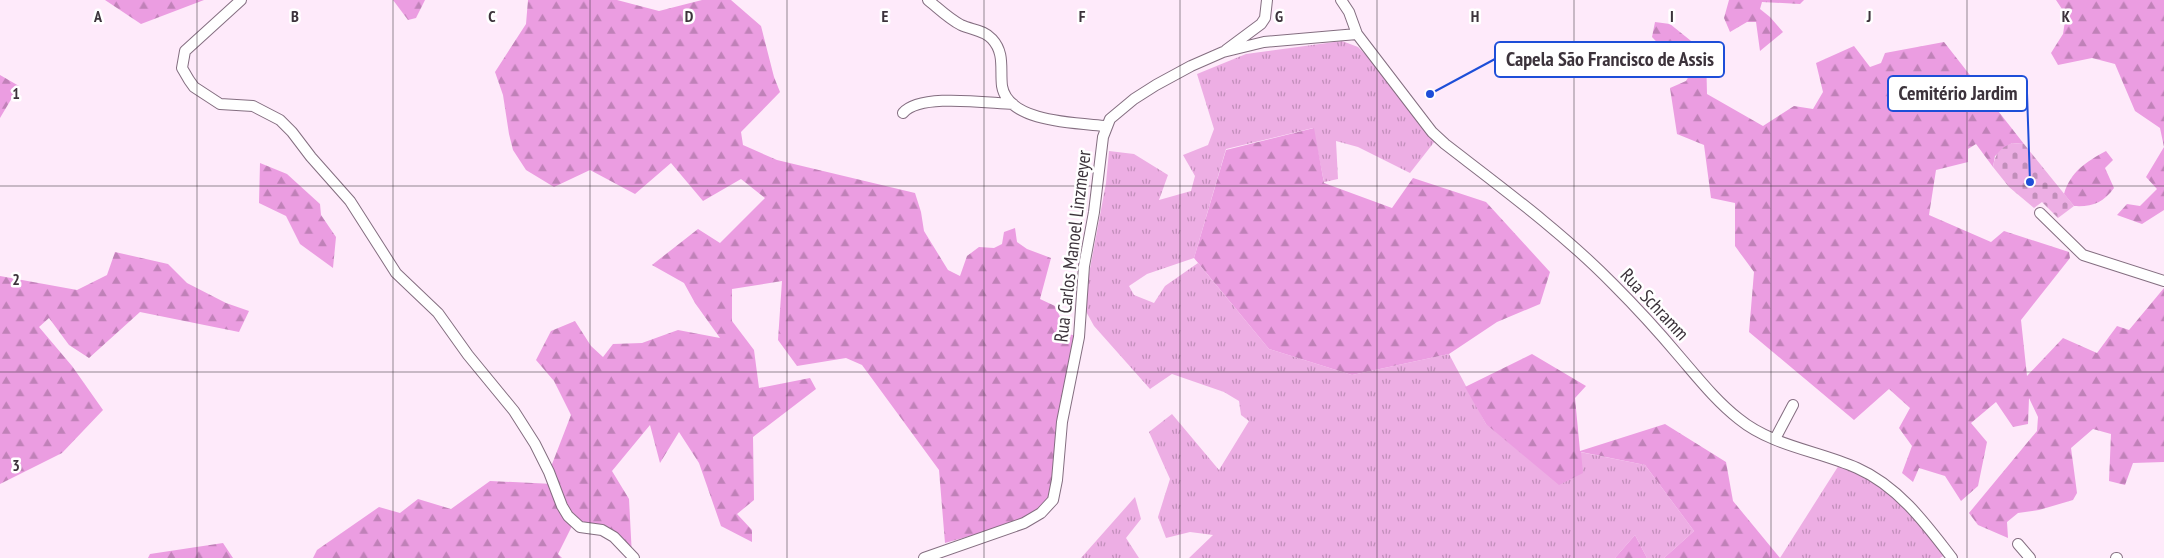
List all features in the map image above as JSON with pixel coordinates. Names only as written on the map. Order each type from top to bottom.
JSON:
[{"type":"street","points":[[241,0],[185,51],[182,68],[189,80],[194,87],[220,104],[253,106],[280,120],[292,132],[311,157],[350,201],[396,273],[438,313],[468,355],[514,410],[535,444],[568,516],[580,527],[602,530],[614,537],[634,558]]},
{"type":"street","points":[[928,0],[960,25],[986,33],[991,38],[1001,56],[1004,92],[1012,104],[1028,114],[1048,120],[1106,126]]},
{"type":"street","points":[[1223,52],[1235,41],[1262,24],[1265,18],[1267,0]]},
{"type":"street","name":"Rua Schramm","points":[[1341,0],[1349,12],[1357,34],[1421,119],[1445,144],[1581,252],[1652,324],[1712,394],[1740,420],[1775,439],[1857,467],[1872,476],[1897,495],[1925,523],[1952,558]]},
{"type":"street","name":"Rua Carlos Manoel Linzmeyer","points":[[924,558],[1024,523],[1041,513],[1053,500],[1062,422],[1079,337],[1084,266],[1106,126],[1118,112],[1156,85],[1191,66],[1223,52],[1264,42],[1357,34]]},
{"type":"street","points":[[903,113],[912,106],[940,101],[1012,104]]},
{"type":"street","points":[[2040,213],[2083,255],[2164,281]]},
{"type":"street","points":[[1775,439],[1793,405]]},
{"type":"street","points":[[2018,544],[2030,558]]},
{"type":"green space","points":[[105,0],[204,0],[141,24]]},
{"type":"green space","points":[[393,0],[425,0],[416,18],[408,20]]},
{"type":"green space","points":[[528,0],[617,0],[659,11],[702,0],[731,0],[761,26],[774,77],[780,92],[741,132],[743,145],[777,160],[915,193],[924,231],[948,270],[960,276],[967,256],[979,247],[994,248],[1002,244],[1004,232],[1015,228],[1017,242],[1027,249],[1051,258],[1040,299],[1055,306],[1068,334],[1077,336],[1051,499],[1034,515],[998,528],[945,543],[939,470],[862,365],[846,358],[797,366],[778,340],[782,281],[732,289],[732,321],[754,350],[759,388],[810,378],[816,389],[753,437],[754,500],[737,514],[752,530],[752,542],[721,526],[699,463],[679,432],[660,463],[650,425],[612,471],[629,499],[632,556],[614,537],[574,522],[558,554],[562,558],[313,558],[317,550],[379,507],[400,513],[418,499],[451,509],[490,481],[553,484],[549,472],[571,415],[554,381],[536,360],[551,331],[575,321],[591,346],[603,357],[613,344],[642,343],[678,330],[720,338],[695,303],[684,283],[652,265],[698,229],[720,243],[765,198],[741,179],[703,201],[671,163],[635,194],[590,170],[554,187],[526,170],[513,150],[503,95],[495,72],[526,24]]},
{"type":"green space","points":[[1729,0],[1804,0],[1800,4],[1762,2],[1760,9],[1783,32],[1760,51],[1756,22],[1747,22],[1730,32],[1724,18]]},
{"type":"green space","points":[[2056,0],[2164,0],[2164,147],[2160,128],[2135,111],[2115,64],[2092,58],[2058,65],[2051,53],[2063,34],[2066,15]]},
{"type":"green space","points":[[1655,22],[1670,24],[1706,53],[1707,94],[1763,126],[1794,106],[1813,109],[1823,92],[1816,63],[1854,46],[1870,67],[1881,63],[1885,53],[1944,42],[2024,144],[2012,143],[1995,156],[1993,167],[1976,144],[1968,149],[1968,162],[1936,170],[1929,215],[1991,242],[2004,231],[2069,252],[2070,258],[2021,320],[2027,376],[2063,338],[2097,353],[2117,326],[2129,330],[2164,288],[2164,462],[2133,463],[2125,485],[2109,481],[2111,434],[2093,429],[2071,448],[2077,493],[2073,500],[2039,510],[2018,513],[2007,522],[2008,538],[1978,525],[1969,513],[2037,431],[2038,417],[2029,398],[2028,424],[2013,427],[1996,402],[1971,423],[1987,442],[1978,486],[1961,501],[1945,476],[1919,468],[1913,482],[1902,473],[1912,446],[1899,428],[1910,408],[1889,389],[1854,420],[1749,332],[1754,272],[1735,246],[1735,203],[1711,198],[1704,145],[1677,134],[1670,88],[1686,81],[1689,76],[1652,37]]},
{"type":"green space","points":[[1342,41],[1358,47],[1367,56],[1435,141],[1410,173],[1358,147],[1336,141],[1338,179],[1324,182],[1313,128],[1226,149],[1194,258],[1147,274],[1129,286],[1134,295],[1154,303],[1165,286],[1198,263],[1269,349],[1352,375],[1449,354],[1486,424],[1580,452],[1645,465],[1694,531],[1664,558],[1647,558],[1635,535],[1615,558],[1189,558],[1213,535],[1190,532],[1166,538],[1158,517],[1170,479],[1149,432],[1172,414],[1219,470],[1249,421],[1241,415],[1239,401],[1224,392],[1172,374],[1150,389],[1094,326],[1083,306],[1106,183],[1109,151],[1134,154],[1168,175],[1159,200],[1191,191],[1195,176],[1183,155],[1208,145],[1214,129],[1197,74],[1246,54]]},
{"type":"green space","points":[[0,75],[19,86],[0,118]]},
{"type":"green space","points":[[1314,128],[1324,183],[1392,208],[1413,178],[1486,202],[1550,272],[1540,304],[1497,322],[1449,354],[1352,375],[1269,349],[1194,258],[1226,150]]},
{"type":"green space","points":[[2012,143],[2024,144],[2074,206],[2058,218],[2042,202],[2034,208],[2009,187],[1993,167],[1999,152]]},
{"type":"green space","points":[[2164,147],[2164,210],[2142,224],[2117,215],[2127,204],[2140,206],[2157,189],[2146,177]]},
{"type":"green space","points":[[2106,151],[2113,160],[2105,168],[2114,188],[2097,203],[2086,206],[2074,206],[2064,194],[2071,179],[2086,163]]},
{"type":"green space","points":[[260,163],[287,174],[320,204],[321,215],[336,237],[333,268],[300,244],[286,216],[259,203]]},
{"type":"green space","points":[[115,252],[168,264],[187,283],[226,303],[249,311],[239,332],[140,312],[89,358],[69,345],[49,318],[39,327],[72,366],[103,410],[62,453],[0,484],[0,276],[77,290],[107,275]]},
{"type":"green space","points":[[1532,354],[1586,386],[1575,398],[1580,451],[1665,424],[1726,462],[1733,501],[1780,558],[1664,558],[1694,531],[1645,465],[1581,452],[1583,473],[1559,485],[1486,424],[1465,387]]},
{"type":"green space","points":[[1839,465],[1871,480],[1885,490],[1923,527],[1945,555],[1940,558],[1780,558]]},
{"type":"green space","points":[[1135,497],[1141,519],[1126,538],[1139,558],[1081,558]]},
{"type":"green space","points":[[1635,535],[1647,558],[1615,558]]},
{"type":"green space","points":[[223,543],[233,558],[148,558],[150,554]]},
{"type":"place","name":"Capela São Francisco de Assis","points":[[1430,94]]},
{"type":"place","name":"Cemitério Jardim","points":[[2030,182]]}]
